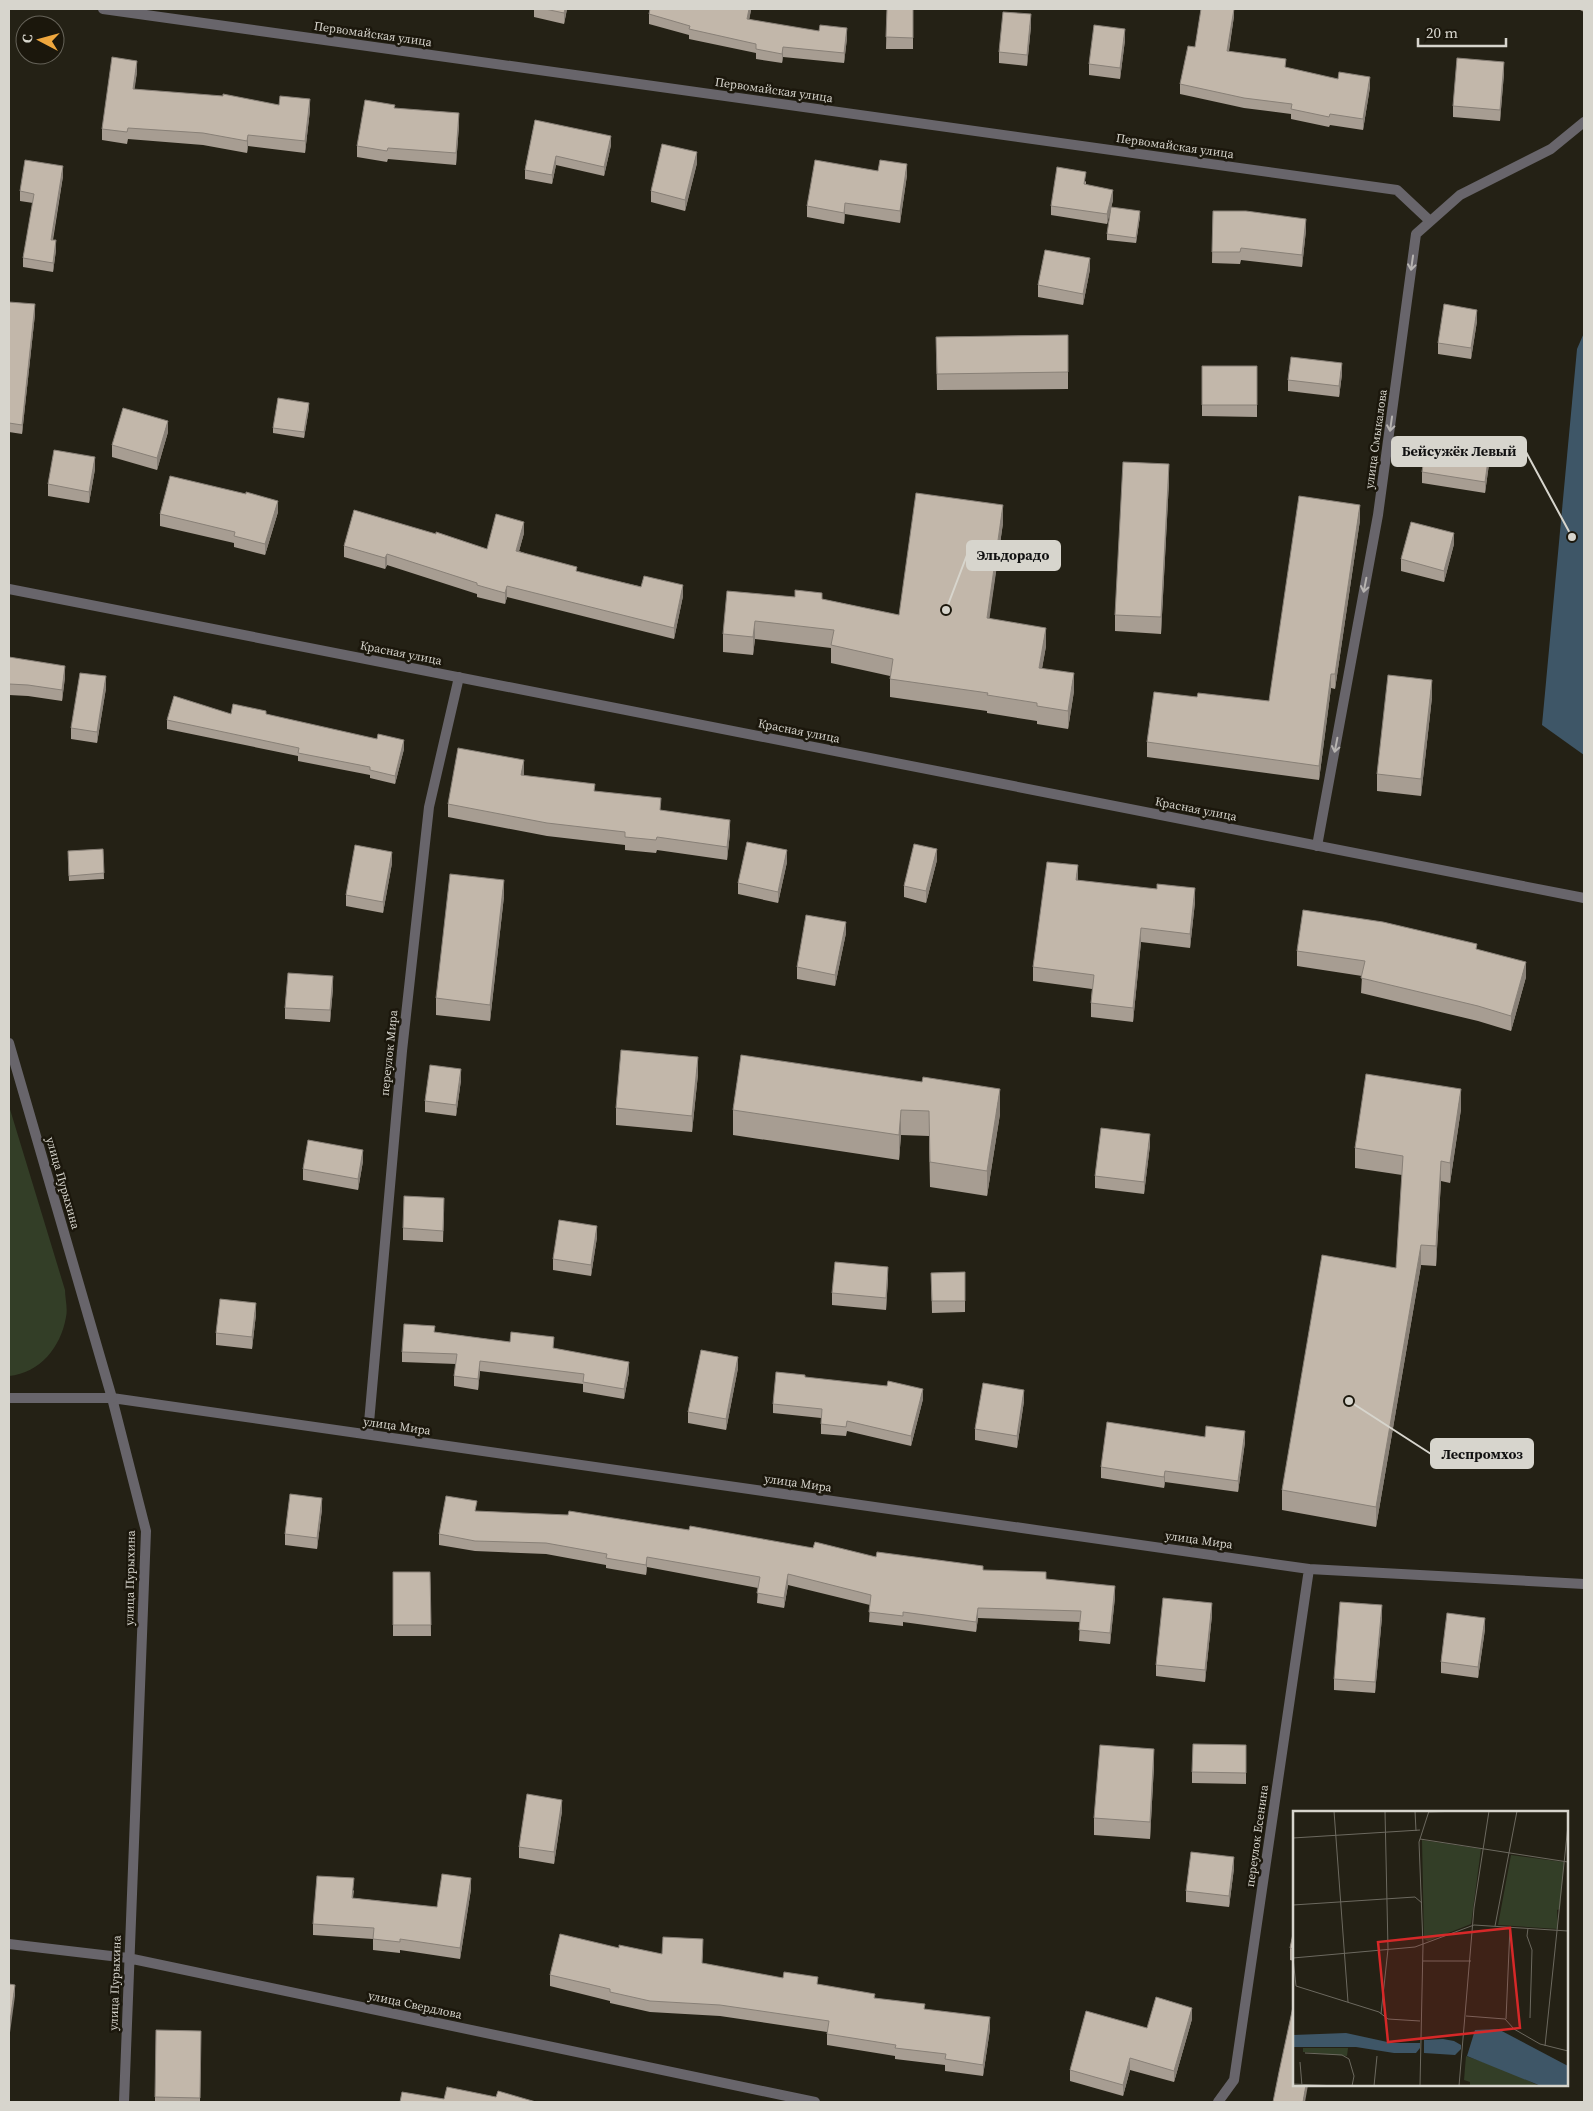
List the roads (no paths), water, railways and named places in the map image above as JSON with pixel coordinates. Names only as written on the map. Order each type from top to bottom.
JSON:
[{"type":"street","name":"Первомайская улица","points":[[104,9],[1397,190],[1430,221]]},
{"type":"street","name":"улица Смыкалова","points":[[1317,846],[1378,515],[1416,234],[1460,195],[1551,149],[1584,122]]},
{"type":"street","name":"Красная улица","points":[[9,589],[1584,898]]},
{"type":"street","name":"переулок Мира","points":[[368,1434],[402,1051],[429,808],[459,677]]},
{"type":"street","name":"улица Пурыхина","points":[[9,1043],[112,1398],[146,1531],[128,1958],[124,2102]]},
{"type":"street","name":"улица Мира","points":[[9,1398],[112,1398],[1309,1569],[1584,1584]]},
{"type":"street","name":"переулок Есенина","points":[[1218,2102],[1234,2080],[1309,1569]]},
{"type":"street","name":"улица Свердлова","points":[[9,1944],[128,1958],[815,2102]]},
{"type":"water","points":[[1584,333],[1584,755],[1542,725],[1577,349]]},
{"type":"place","name":"Бейсужёк Левый","points":[[1572,537]]},
{"type":"place","name":"Эльдорадо","points":[[946,610]]},
{"type":"place","name":"Леспромхоз","points":[[1349,1401]]}]
